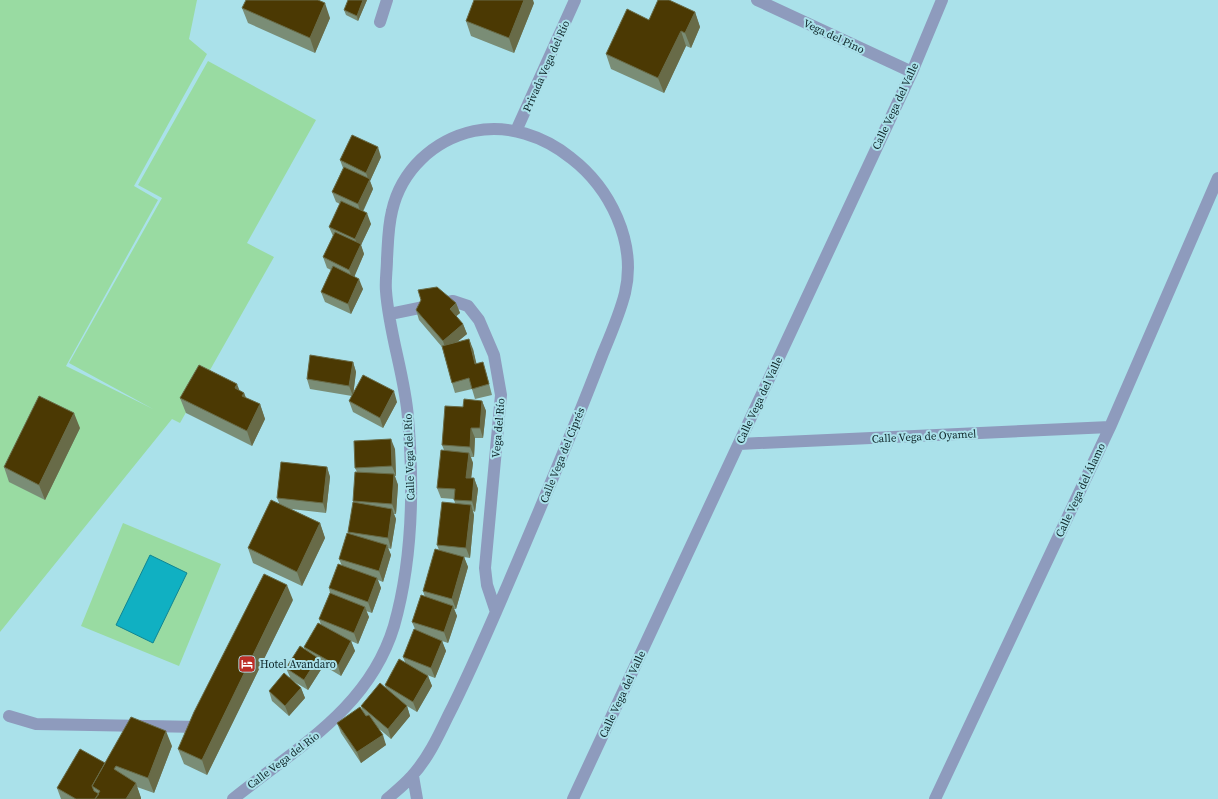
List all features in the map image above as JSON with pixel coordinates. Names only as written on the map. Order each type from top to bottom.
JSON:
[{"type":"street","points":[[380,22],[387,0]]},
{"type":"street","name":"Privada Vega del Río","points":[[516,131],[575,0]]},
{"type":"street","name":"Vega del Pino","points":[[757,0],[912,72]]},
{"type":"street","name":"Calle Vega del Valle","points":[[573,799],[912,72],[942,0]]},
{"type":"street","name":"Calle Vega del Río","points":[[233,799],[323,730],[353,701],[376,667],[394,626],[409,548],[411,488],[408,416],[386,291],[389,232],[394,203],[404,181],[426,154],[453,138],[484,129],[516,131]]},
{"type":"street","name":"Calle Vega del Ciprés","points":[[387,799],[413,776],[441,730],[496,612],[557,469],[605,350],[626,290],[626,248],[621,228],[604,192],[591,176],[565,152],[544,141],[516,131]]},
{"type":"street","name":"Calle Vega del Álamo","points":[[935,799],[1110,427],[1218,178]]},
{"type":"street","name":"Vega del Río","points":[[390,314],[453,300],[461,302],[475,312],[494,355],[502,395],[485,568],[487,584],[496,612]]},
{"type":"street","name":"Calle Vega de Oyamel","points":[[739,444],[1110,427]]},
{"type":"street","points":[[9,716],[36,724],[200,727]]},
{"type":"street","points":[[413,776],[417,799]]},
{"type":"green space","points":[[0,0],[197,0],[189,39],[207,54],[134,186],[158,200],[66,366],[153,409],[69,363],[162,198],[138,185],[208,61],[316,120],[247,243],[274,257],[180,423],[172,419],[0,632]]},
{"type":"green space","points":[[123,523],[221,564],[179,666],[81,626]]},
{"type":"water","points":[[150,555],[187,573],[153,643],[116,625]]},
{"type":"building","points":[[246,0],[318,0],[325,3],[310,38],[242,8]]},
{"type":"building","points":[[348,0],[363,0],[357,16],[344,10]]},
{"type":"building","points":[[474,0],[524,0],[509,38],[466,21]]},
{"type":"building","points":[[658,0],[669,0],[695,12],[685,33],[681,31],[658,78],[606,54],[627,9],[649,20]]},
{"type":"building","points":[[352,135],[378,147],[366,173],[340,160]]},
{"type":"building","points":[[344,167],[370,179],[358,204],[332,192]]},
{"type":"building","points":[[341,201],[367,213],[355,239],[329,227]]},
{"type":"building","points":[[335,232],[361,244],[349,270],[323,257]]},
{"type":"building","points":[[333,266],[359,279],[348,304],[321,292]]},
{"type":"building","points":[[437,287],[456,303],[450,309],[463,324],[443,341],[416,310],[421,300],[418,290]]},
{"type":"building","points":[[469,339],[475,364],[483,362],[489,384],[472,389],[469,378],[452,383],[442,346]]},
{"type":"building","points":[[310,355],[353,362],[349,386],[307,379]]},
{"type":"building","points":[[199,365],[237,384],[235,388],[244,393],[242,396],[260,404],[247,431],[180,398]]},
{"type":"building","points":[[363,375],[394,391],[380,418],[349,401]]},
{"type":"building","points":[[39,396],[74,413],[39,485],[4,467]]},
{"type":"building","points":[[464,399],[482,401],[480,428],[471,428],[470,447],[442,445],[445,406],[463,407]]},
{"type":"building","points":[[391,439],[392,466],[355,468],[354,441]]},
{"type":"building","points":[[441,450],[469,453],[466,478],[474,478],[472,501],[454,500],[455,489],[437,488]]},
{"type":"building","points":[[281,462],[327,467],[323,503],[277,498]]},
{"type":"building","points":[[355,472],[394,474],[392,504],[353,501]]},
{"type":"building","points":[[271,500],[320,523],[297,572],[248,548]]},
{"type":"building","points":[[353,502],[392,509],[388,538],[348,532]]},
{"type":"building","points":[[442,502],[471,505],[466,548],[437,545]]},
{"type":"building","points":[[347,533],[387,545],[379,571],[339,559]]},
{"type":"building","points":[[435,549],[464,557],[452,599],[423,591]]},
{"type":"building","points":[[338,564],[377,578],[368,602],[329,588]]},
{"type":"building","points":[[264,574],[287,585],[202,760],[178,749],[194,712]]},
{"type":"building","points":[[330,593],[365,607],[354,633],[319,619]]},
{"type":"building","points":[[421,595],[453,606],[444,632],[412,622]]},
{"type":"building","points":[[318,623],[351,641],[338,666],[304,647]]},
{"type":"building","points":[[414,629],[442,641],[431,668],[403,657]]},
{"type":"building","points":[[300,646],[318,658],[304,680],[286,668]]},
{"type":"building","points":[[399,659],[428,676],[413,702],[385,685]]},
{"type":"building","points":[[284,673],[301,688],[285,706],[269,691]]},
{"type":"building","points":[[380,683],[407,706],[388,729],[361,706]]},
{"type":"building","points":[[360,707],[366,716],[369,715],[383,735],[357,752],[337,723]]},
{"type":"building","points":[[131,717],[166,731],[148,778],[116,766],[114,769],[136,783],[126,799],[95,799],[100,791],[92,786]]},
{"type":"building","points":[[80,749],[105,763],[92,786],[94,791],[99,794],[95,799],[76,799],[57,788]]},
{"type":"place","name":"Hotel Avandaro","points":[[247,664]]}]
